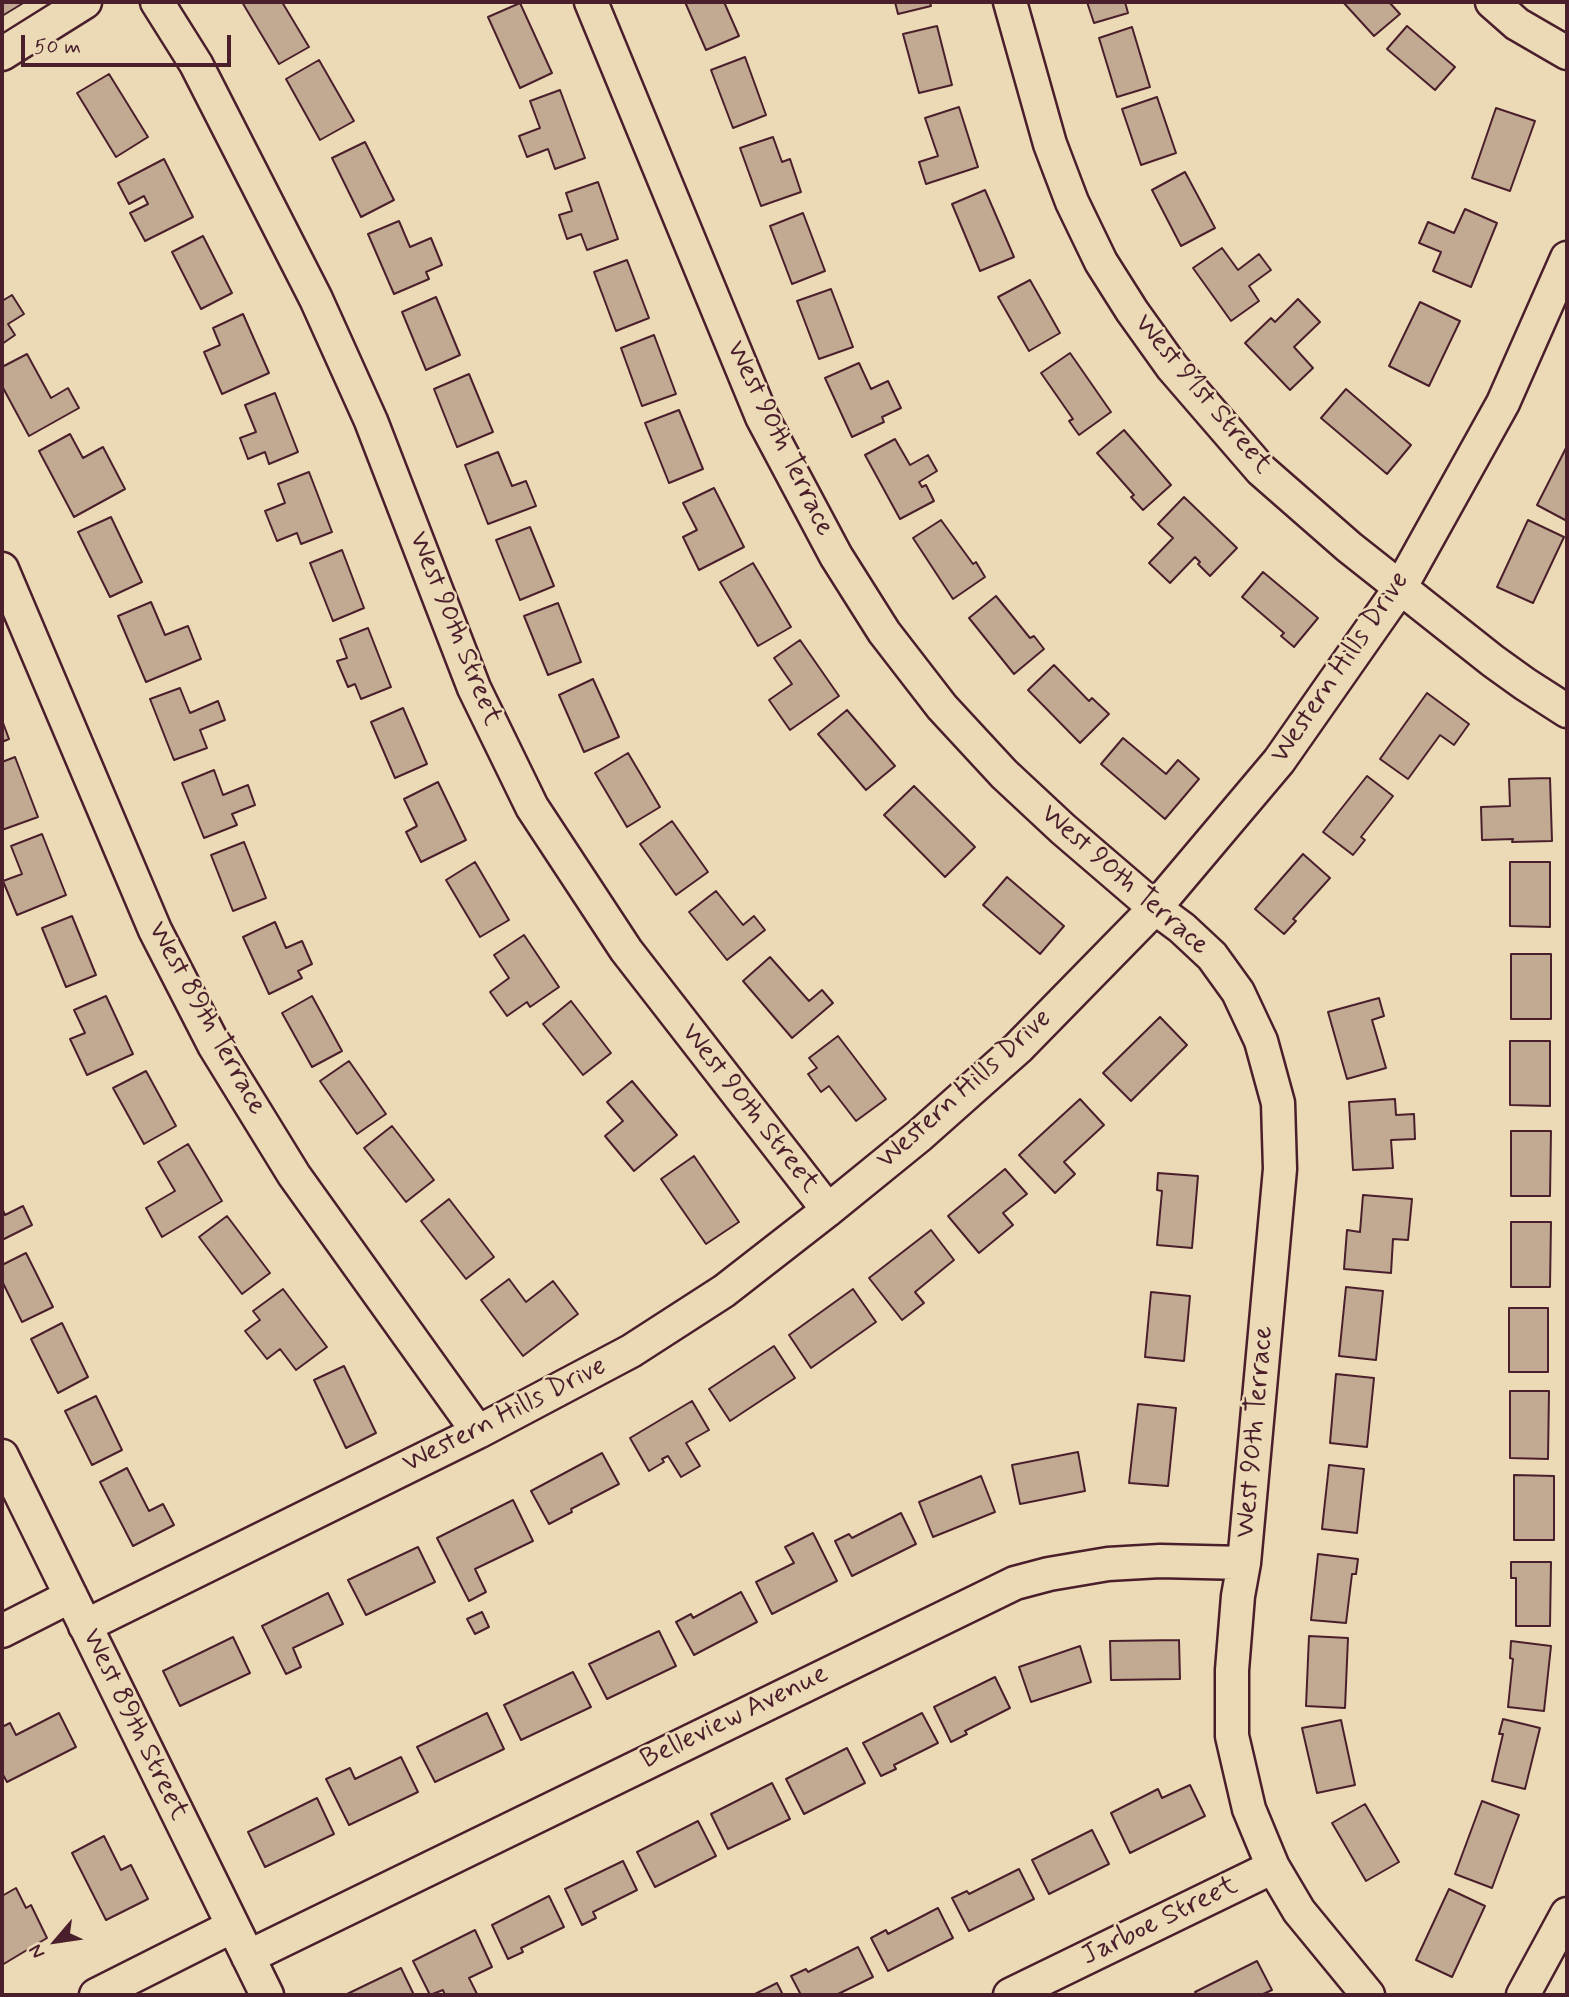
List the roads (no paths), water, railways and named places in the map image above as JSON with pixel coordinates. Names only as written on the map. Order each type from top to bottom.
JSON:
[{"type":"street","points":[[2,54],[85,2]]},
{"type":"street","name":"West 90th Street","points":[[156,2],[196,64],[316,299],[370,421],[474,688],[532,807],[626,950],[828,1210]]},
{"type":"street","name":"West 90th Terrace","points":[[590,2],[762,416],[836,556],[884,632],[942,708],[1004,774],[1212,956],[1238,992],[1261,1041],[1278,1103],[1280,1169],[1244,1563],[1238,1596],[1232,1670],[1233,1736],[1249,1809],[1273,1867],[1299,1911],[1368,1995]]},
{"type":"street","name":"West 91st Street","points":[[1010,2],[1050,144],[1072,202],[1101,262],[1172,367],[1261,470],[1349,547],[1525,684],[1567,710]]},
{"type":"street","points":[[1492,2],[1517,24],[1567,53]]},
{"type":"street","name":"Western Hills Drive","points":[[85,1626],[478,1432],[631,1351],[724,1291],[828,1210],[919,1136],[1018,1048],[1155,908],[1279,761],[1400,588],[1503,403],[1567,258]]},
{"type":"street","name":"West 89th Terrace","points":[[2,569],[155,930],[214,1045],[294,1175],[478,1432]]},
{"type":"street","name":"West 89th Street","points":[[2,1455],[267,1995]]},
{"type":"street","name":"Belleview Avenue","points":[[248,1957],[1015,1583],[1108,1564],[1160,1561],[1244,1563]]},
{"type":"street","points":[[2,1631],[71,1596]]},
{"type":"street","name":"Jarboe Street","points":[[1010,1995],[1273,1867]]},
{"type":"street","points":[[1523,1995],[1567,1914]]},
{"type":"street","points":[[96,1995],[233,1926]]}]
